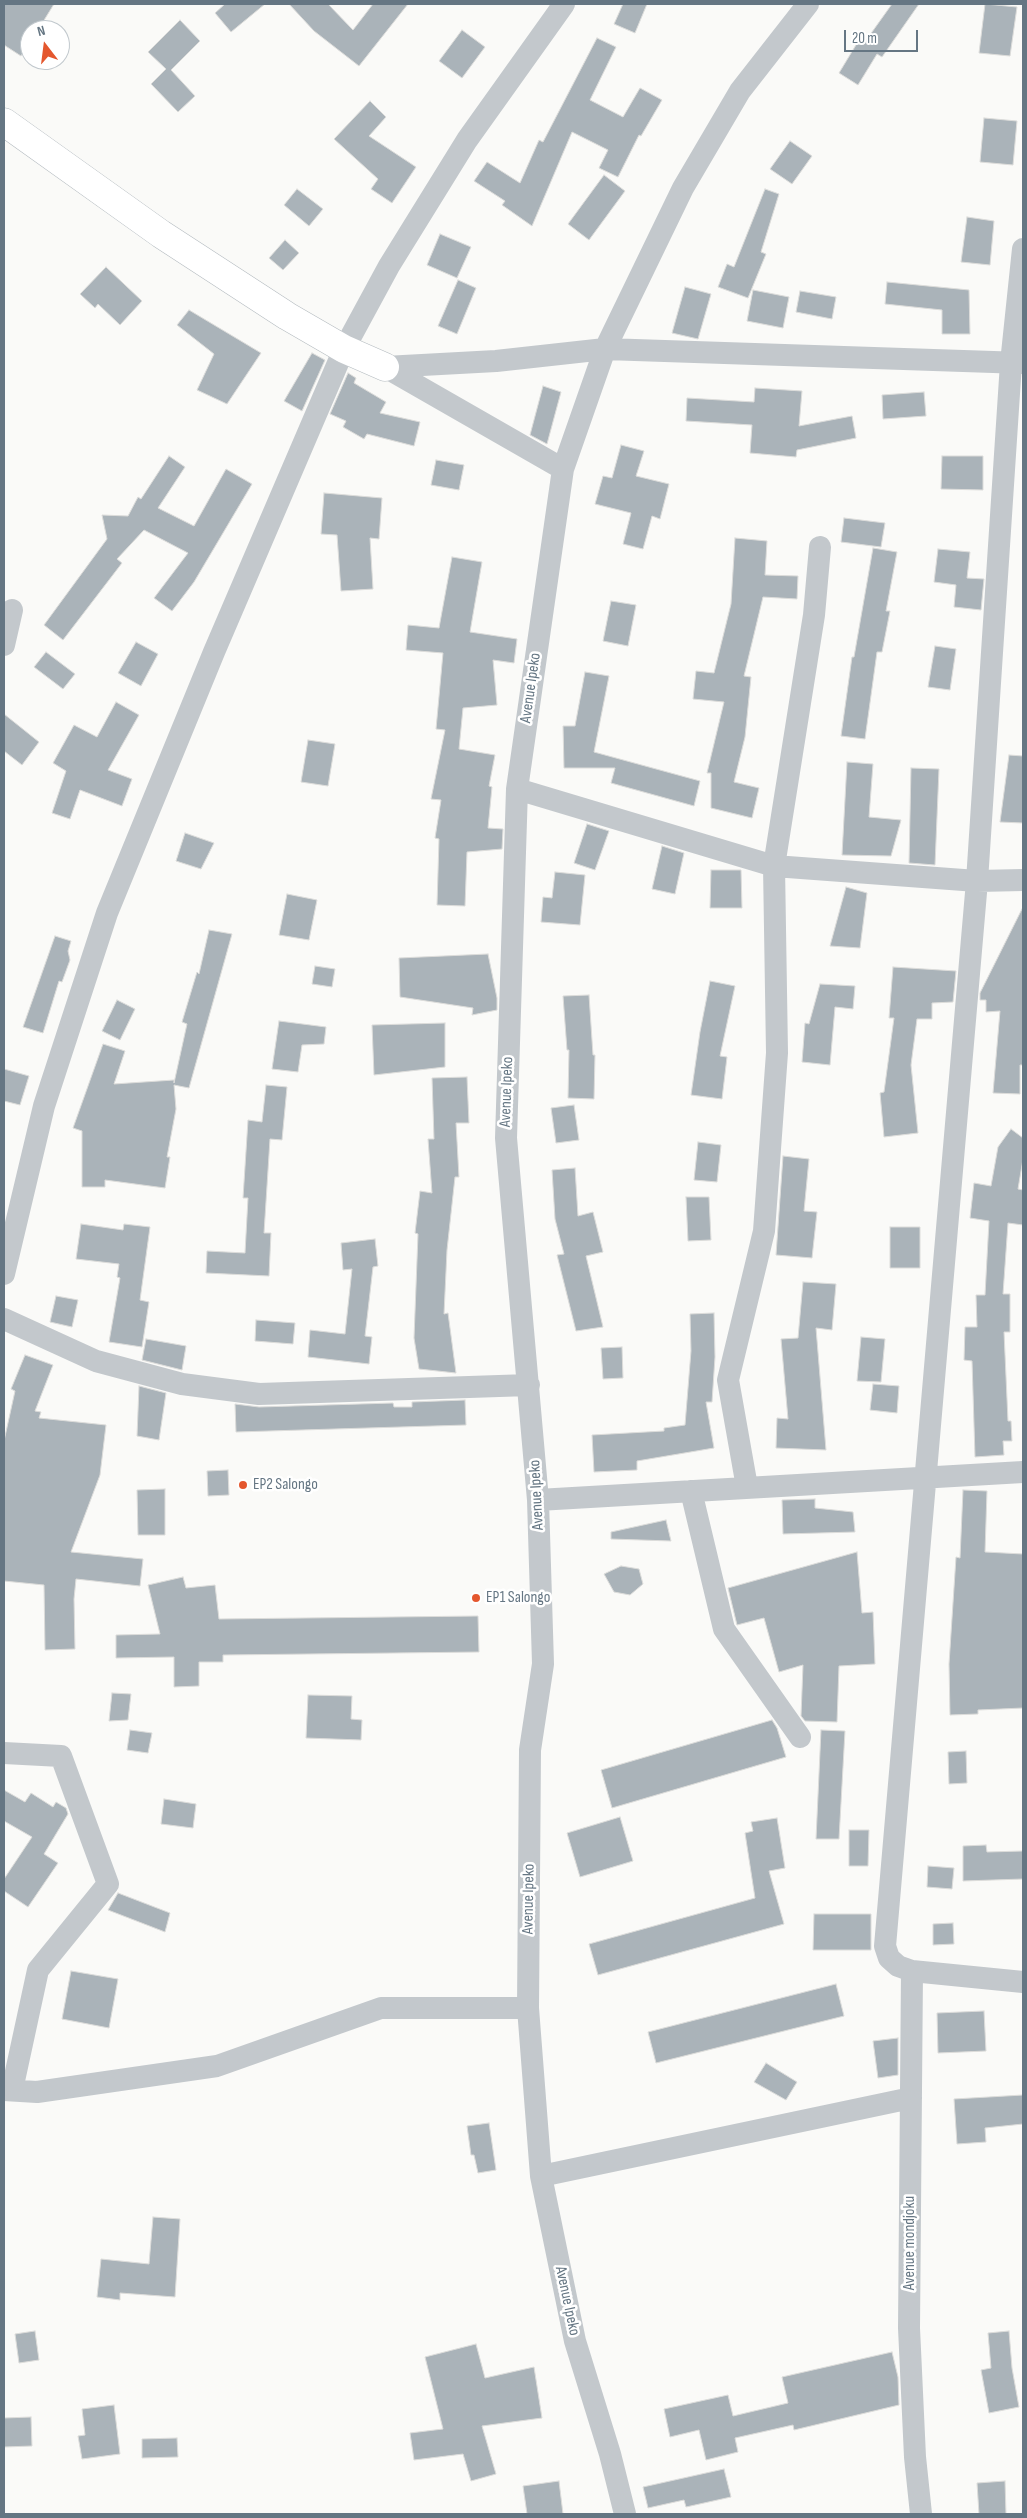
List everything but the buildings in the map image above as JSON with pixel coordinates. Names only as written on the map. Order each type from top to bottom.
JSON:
[{"type":"street","points":[[4,1274],[44,1106],[107,913],[214,652],[344,349],[389,266],[467,140],[564,4]]},
{"type":"street","name":"Avenue Ipeko","points":[[625,2514],[610,2454],[575,2341],[541,2176],[528,2008],[530,1750],[543,1664],[538,1500],[506,1138],[516,789],[563,469],[606,349],[683,188],[697,164],[740,91],[786,29],[808,4]]},
{"type":"street","points":[[4,122],[161,234],[286,316],[344,349],[385,367],[563,469]]},
{"type":"street","points":[[1023,249],[1017,363],[978,881],[885,1946],[888,1958],[898,1966],[912,1971],[1023,1982]]},
{"type":"street","points":[[385,367],[496,361],[606,349],[1017,363]]},
{"type":"street","points":[[747,1488],[728,1380],[764,1231],[776,1052],[774,866],[814,615],[820,547]]},
{"type":"street","points":[[4,645],[12,610]]},
{"type":"street","points":[[516,789],[774,866],[978,881],[1023,880]]},
{"type":"street","points":[[4,1319],[96,1360],[182,1384],[211,1388],[259,1394],[529,1385]]},
{"type":"street","points":[[538,1500],[1023,1472]]},
{"type":"street","points":[[690,1491],[724,1629],[800,1737]]},
{"type":"street","points":[[4,1753],[61,1756],[108,1884],[38,1970],[8,2090],[37,2092],[217,2066],[381,2008],[528,2008]]},
{"type":"street","name":"Avenue mondjoku","points":[[912,1971],[910,2328],[915,2457],[921,2514]]},
{"type":"street","points":[[541,2176],[911,2098]]},
{"type":"place","name":"EP2 Salongo","points":[[243,1485]]},
{"type":"place","name":"EP1 Salongo","points":[[476,1598]]}]
